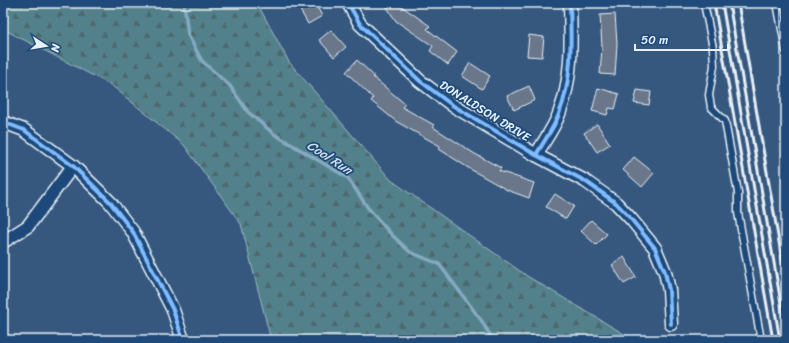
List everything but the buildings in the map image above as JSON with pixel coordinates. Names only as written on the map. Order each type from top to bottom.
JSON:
[{"type":"street","name":"DONALDSON DRIVE","points":[[348,3],[360,24],[420,81],[452,105],[536,155],[585,181],[616,203],[655,248],[665,272],[669,290],[670,324]]},
{"type":"street","points":[[536,155],[559,114],[568,82],[571,53],[570,3]]},
{"type":"street","points":[[3,122],[24,130],[73,166],[110,202],[133,232],[173,310],[183,340]]},
{"type":"street","points":[[3,242],[28,226],[73,166]]},
{"type":"lane","points":[[704,3],[713,48],[714,66],[709,95],[711,106],[726,121],[738,193],[738,213],[761,340]]},
{"type":"lane","points":[[777,3],[785,49]]},
{"type":"lane","points":[[785,49],[786,38]]},
{"type":"green space","points":[[3,3],[257,3],[289,62],[391,180],[527,276],[634,340],[271,340],[241,224],[184,145],[111,85],[3,29]]},
{"type":"waterway","name":"Cool Run","points":[[131,3],[143,5],[145,3]]},
{"type":"waterway","name":"Cool Run","points":[[184,3],[188,35],[202,61],[230,86],[248,112],[274,134],[348,178],[368,208],[391,234],[410,252],[439,264],[481,320],[493,340]]},
{"type":"railway","points":[[714,3],[773,340]]},
{"type":"railway","points":[[722,3],[780,340]]},
{"type":"railway","points":[[729,3],[786,332]]},
{"type":"railway","points":[[738,3],[786,283]]},
{"type":"cycle path","points":[[348,3],[360,24],[420,81],[452,105],[536,155],[585,181],[616,203],[655,248],[665,272],[669,290],[671,324]]},
{"type":"cycle path","points":[[536,155],[557,119],[567,87],[570,59],[570,3]]},
{"type":"cycle path","points":[[3,122],[24,130],[73,166],[110,202],[133,232],[173,310],[183,340]]}]
